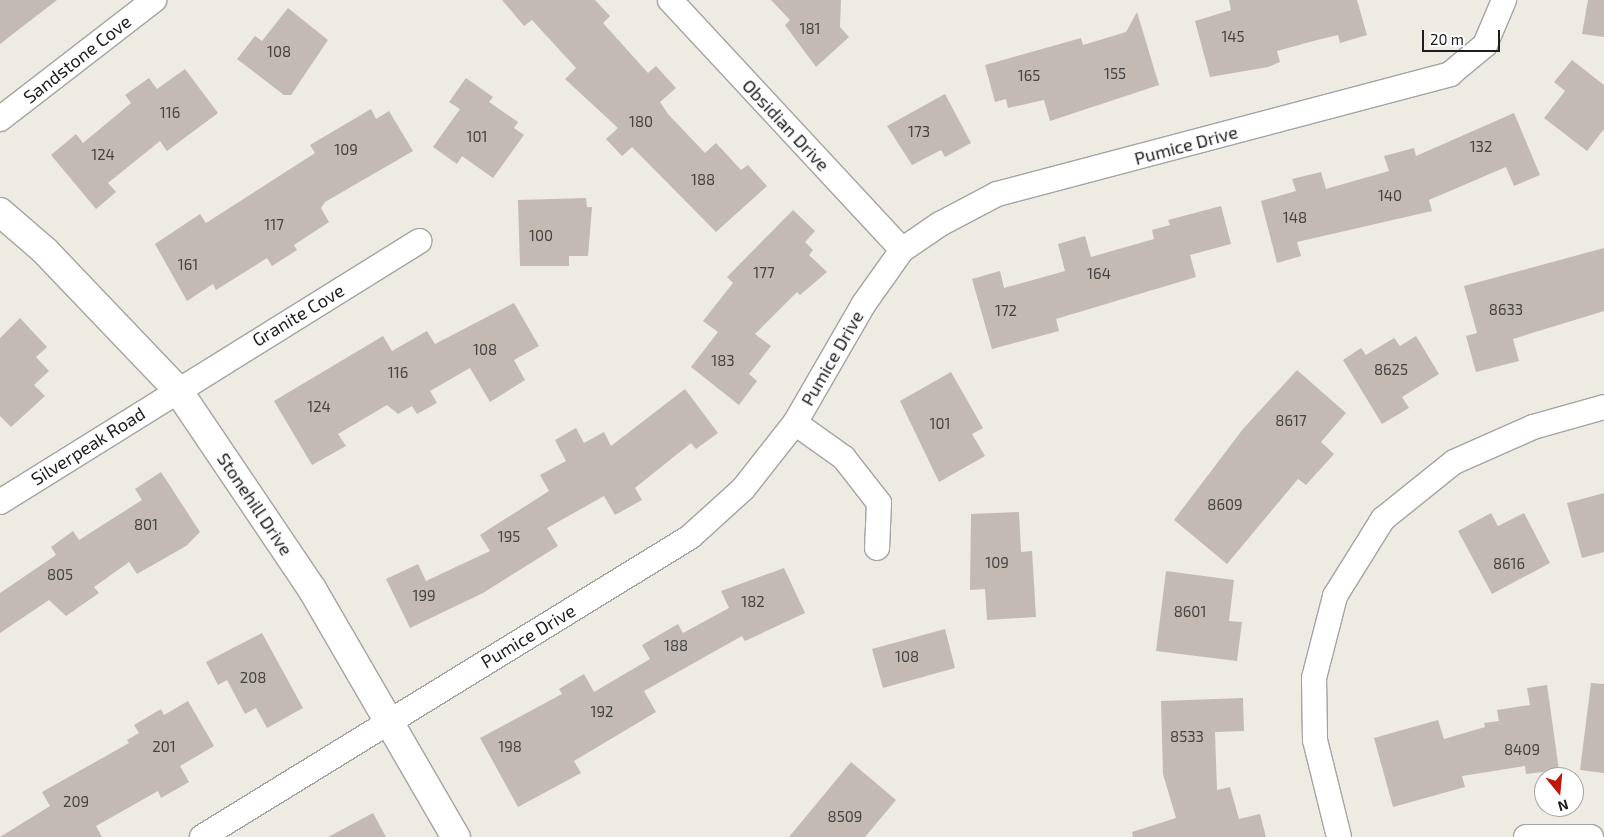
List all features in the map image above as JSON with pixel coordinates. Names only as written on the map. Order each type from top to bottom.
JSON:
[{"type":"street","name":"Sandstone Cove","points":[[0,119],[154,0]]},
{"type":"street","name":"Pumice Drive","points":[[202,837],[388,719],[690,537],[743,489],[795,423],[863,305],[902,250],[997,194],[1450,74],[1485,45],[1504,0]]},
{"type":"street","name":"Obsidian Drive","points":[[674,1],[902,250]]},
{"type":"street","name":"Stonehill Drive","points":[[0,212],[45,251],[177,389],[312,589],[456,837]]},
{"type":"street","name":"Granite Cove","points":[[177,389],[420,241]]},
{"type":"street","name":"Silverpeak Road","points":[[0,502],[177,389]]},
{"type":"street","points":[[1339,837],[1314,740],[1314,678],[1340,588],[1383,519],[1454,462],[1533,427],[1604,407]]},
{"type":"street","points":[[795,423],[844,458],[879,503],[877,548]]},
{"type":"street","points":[[1526,837],[1591,837]]},
{"type":"building","points":[[0,0],[57,0],[0,44]]},
{"type":"building","points":[[502,0],[595,0],[610,16],[603,23],[648,73],[656,66],[676,88],[660,102],[668,114],[705,153],[716,143],[741,170],[748,165],[767,186],[716,232],[632,147],[622,156],[606,139],[618,128],[565,79],[576,68],[532,20],[524,26]]},
{"type":"building","points":[[771,0],[841,0],[840,27],[849,37],[816,67],[785,25],[790,20]]},
{"type":"building","points":[[1229,0],[1357,0],[1367,35],[1340,43],[1338,35],[1317,40],[1277,51],[1280,62],[1268,67],[1210,77],[1195,21],[1231,10]]},
{"type":"building","points":[[1588,0],[1604,0],[1604,37],[1582,34]]},
{"type":"building","points":[[288,8],[328,40],[291,95],[284,95],[237,59],[255,36],[262,41]]},
{"type":"building","points":[[1137,12],[1159,85],[1050,121],[1044,100],[1008,108],[1006,99],[995,102],[985,65],[1081,38],[1083,45],[1126,32]]},
{"type":"building","points":[[1572,60],[1604,85],[1604,129],[1587,151],[1544,118],[1565,91],[1554,82]]},
{"type":"building","points":[[185,69],[218,113],[167,151],[160,141],[108,183],[116,192],[96,209],[51,155],[76,134],[83,143],[131,103],[125,95],[149,78],[157,89]]},
{"type":"building","points":[[466,78],[493,97],[489,102],[518,122],[514,128],[524,135],[493,178],[462,156],[457,164],[433,147],[460,109],[449,102]]},
{"type":"building","points":[[945,94],[971,143],[945,157],[941,150],[912,165],[887,126]]},
{"type":"building","points":[[371,109],[376,119],[389,111],[413,151],[325,202],[321,208],[329,222],[294,245],[297,250],[272,266],[267,258],[216,290],[213,284],[187,301],[155,244],[200,214],[206,223],[315,153],[310,145]]},
{"type":"building","points":[[1514,113],[1540,175],[1514,186],[1506,167],[1429,200],[1432,211],[1297,242],[1301,256],[1277,263],[1261,201],[1296,191],[1292,179],[1321,172],[1326,189],[1389,171],[1384,156],[1414,148],[1416,156]]},
{"type":"building","points":[[586,198],[587,207],[592,207],[588,256],[569,256],[569,266],[520,266],[518,200]]},
{"type":"building","points":[[1221,206],[1231,244],[1190,255],[1196,277],[1056,319],[1059,331],[992,349],[972,279],[1000,271],[1004,288],[1065,271],[1058,244],[1085,236],[1091,257],[1154,239],[1152,230],[1170,225],[1168,220]]},
{"type":"building","points":[[793,210],[815,231],[805,242],[813,250],[809,255],[827,272],[800,295],[797,292],[755,334],[771,346],[749,374],[757,381],[739,405],[691,367],[718,332],[703,321],[733,283],[727,277]]},
{"type":"building","points":[[1604,248],[1604,311],[1513,339],[1519,361],[1476,372],[1466,336],[1477,333],[1464,286]]},
{"type":"building","points":[[514,303],[539,346],[514,360],[525,380],[490,402],[470,368],[430,391],[437,403],[417,414],[412,406],[398,414],[387,405],[338,434],[346,446],[312,465],[274,401],[383,336],[392,351],[427,331],[435,344]]},
{"type":"building","points":[[20,318],[47,347],[36,357],[49,371],[34,385],[45,396],[11,427],[0,416],[0,338]]},
{"type":"building","points":[[1416,336],[1439,374],[1402,397],[1409,408],[1382,424],[1343,360],[1361,348],[1366,355],[1394,338],[1400,346]]},
{"type":"building","points":[[1297,370],[1346,413],[1321,442],[1334,454],[1306,485],[1298,479],[1227,564],[1174,520],[1243,429]]},
{"type":"building","points":[[951,372],[983,428],[972,434],[985,456],[939,482],[900,401]]},
{"type":"building","points":[[685,389],[718,433],[696,449],[691,443],[635,488],[642,500],[615,515],[604,496],[547,528],[558,546],[483,593],[410,628],[386,579],[418,564],[426,581],[490,551],[480,535],[549,491],[540,475],[566,461],[555,440],[576,428],[584,443],[604,432],[611,446]]},
{"type":"building","points":[[161,472],[200,532],[186,546],[137,574],[129,562],[94,587],[99,593],[66,616],[49,600],[0,633],[0,593],[56,555],[51,547],[73,531],[79,540],[142,500],[135,489]]},
{"type":"building","points":[[1604,493],[1604,552],[1582,558],[1567,503]]},
{"type":"building","points":[[1019,512],[1021,552],[1032,551],[1036,617],[987,620],[985,589],[970,590],[971,514]]},
{"type":"building","points":[[1491,513],[1498,526],[1524,513],[1550,563],[1492,594],[1458,531]]},
{"type":"building","points":[[784,568],[805,613],[745,641],[742,636],[644,691],[656,712],[574,761],[581,773],[518,807],[480,738],[562,694],[559,689],[584,674],[594,692],[650,659],[642,645],[678,624],[683,633],[729,608],[721,591]]},
{"type":"building","points":[[1166,571],[1234,580],[1229,621],[1242,622],[1237,661],[1156,651]]},
{"type":"building","points":[[945,629],[955,668],[883,688],[872,649]]},
{"type":"building","points":[[262,633],[303,708],[267,728],[256,708],[245,714],[227,680],[218,685],[206,662]]},
{"type":"building","points":[[1591,683],[1604,684],[1604,773],[1584,770],[1584,767],[1580,767]]},
{"type":"building","points":[[1547,685],[1559,767],[1534,767],[1534,773],[1526,774],[1525,766],[1462,776],[1465,787],[1393,807],[1374,738],[1438,720],[1444,739],[1485,727],[1484,723],[1499,721],[1497,710],[1530,705],[1527,688]]},
{"type":"building","points":[[1243,698],[1244,731],[1215,732],[1217,790],[1230,787],[1239,819],[1260,814],[1266,837],[1133,837],[1132,832],[1176,818],[1163,774],[1161,701]]},
{"type":"building","points":[[188,701],[214,746],[180,766],[189,782],[161,798],[158,791],[96,826],[102,837],[0,837],[50,806],[42,792],[129,743],[127,740],[139,733],[134,725],[161,709],[164,715]]},
{"type":"building","points":[[851,762],[896,800],[865,837],[789,837]]},
{"type":"building","points":[[373,813],[386,837],[328,837]]}]
